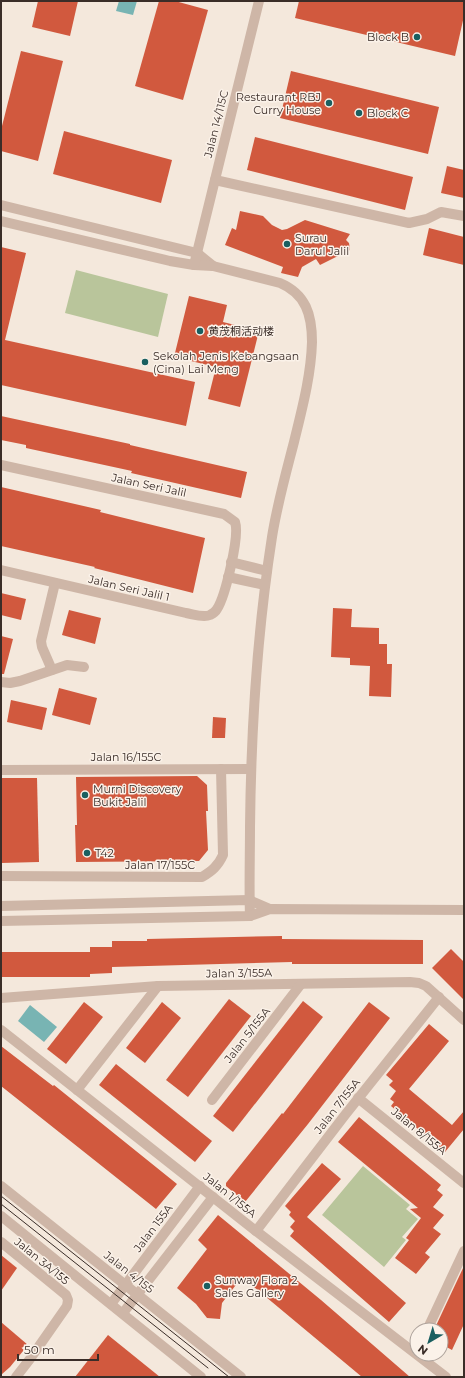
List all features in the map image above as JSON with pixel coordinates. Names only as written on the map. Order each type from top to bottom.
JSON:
[{"type":"street","name":"Jalan 14/115C","points":[[194,265],[259,1]]},
{"type":"street","points":[[215,180],[409,223],[441,212],[464,216]]},
{"type":"street","points":[[1,205],[197,253],[213,266]]},
{"type":"street","points":[[1,221],[170,261],[194,265],[213,266],[280,283],[291,288],[298,294],[304,303],[310,319],[312,342],[307,386],[273,533],[264,586],[251,768],[250,916]]},
{"type":"street","name":"Jalan Seri Jalil","points":[[1,465],[224,514],[235,522],[237,527],[237,534],[228,577]]},
{"type":"street","points":[[231,562],[267,571]]},
{"type":"street","name":"Jalan Seri Jalil 1","points":[[1,570],[202,616],[210,615],[217,610],[228,577]]},
{"type":"street","points":[[228,577],[264,586]]},
{"type":"street","points":[[52,670],[41,641],[55,583]]},
{"type":"street","points":[[1,682],[10,683],[67,665],[84,667]]},
{"type":"street","name":"Jalan 16/155C","points":[[1,770],[251,768]]},
{"type":"street","name":"Jalan 17/155C","points":[[1,876],[202,877],[211,872],[218,865],[223,855],[220,769]]},
{"type":"street","points":[[1,906],[249,900],[270,909]]},
{"type":"street","points":[[1,921],[250,916],[270,909],[464,910]]},
{"type":"street","name":"Jalan 3/155A","points":[[1,998],[158,986],[410,982],[419,983],[426,986],[464,1020]]},
{"type":"street","name":"Jalan 5/155A","points":[[212,1100],[301,984]]},
{"type":"street","points":[[77,1090],[158,986]]},
{"type":"street","name":"Jalan 7/155A","points":[[256,1231],[358,1098],[439,997]]},
{"type":"street","name":"Jalan 1/155A","points":[[1,1030],[256,1231],[409,1347]]},
{"type":"street","name":"Jalan 8/155A","points":[[358,1098],[464,1183]]},
{"type":"street","name":"Jalan 4/155","points":[[1,1186],[241,1377]]},
{"type":"street","name":"Jalan 155A","points":[[111,1304],[200,1186]]},
{"type":"street","points":[[123,1313],[213,1197]]},
{"type":"street","points":[[1,1216],[201,1377]]},
{"type":"street","name":"Jalan 3A/155","points":[[1,1242],[66,1295],[68,1300],[67,1306],[16,1377]]},
{"type":"street","points":[[431,1322],[464,1251]]},
{"type":"street","name":"Jalan 1/155A","points":[[428,1362],[446,1377]]},
{"type":"green space","points":[[76,270],[168,294],[158,337],[65,313]]},
{"type":"green space","points":[[363,1166],[410,1205],[406,1209],[418,1219],[402,1237],[406,1240],[384,1267],[322,1215]]},
{"type":"water","points":[[119,1],[137,1],[133,15],[116,11]]},
{"type":"water","points":[[30,1005],[57,1027],[44,1042],[18,1021]]},
{"type":"building","points":[[38,1],[78,1],[70,36],[32,27]]},
{"type":"building","points":[[159,1],[175,1],[208,10],[183,100],[135,86]]},
{"type":"building","name":"Block B","points":[[299,1],[464,1],[464,16],[455,56],[295,18]]},
{"type":"building","points":[[21,51],[63,61],[38,161],[1,151],[1,130]]},
{"type":"building","name":"Block C","points":[[291,71],[439,107],[428,154],[280,118]]},
{"type":"building","points":[[64,131],[172,160],[161,203],[53,174]]},
{"type":"building","points":[[255,137],[413,177],[405,210],[247,170]]},
{"type":"building","points":[[447,166],[464,170],[464,198],[441,193]]},
{"type":"building","name":"Surau Darul Jalil","points":[[240,211],[263,216],[272,225],[282,230],[305,220],[350,234],[346,240],[349,243],[350,250],[320,265],[316,259],[302,267],[298,277],[281,273],[283,267],[225,245],[232,228],[236,230]]},
{"type":"building","points":[[429,228],[464,237],[464,265],[423,255]]},
{"type":"building","points":[[1,247],[26,253],[5,340],[195,382],[186,426],[1,385]]},
{"type":"building","points":[[189,296],[227,305],[223,322],[259,331],[240,407],[208,399],[216,367],[174,357]]},
{"type":"building","points":[[1,416],[130,444],[247,472],[241,498],[131,473],[132,471],[26,448],[26,445],[1,440]]},
{"type":"building","points":[[1,487],[101,510],[100,512],[205,538],[193,593],[94,568],[95,567],[1,546]]},
{"type":"building","points":[[1,593],[26,599],[21,620],[1,615]]},
{"type":"building","points":[[333,608],[352,609],[351,627],[379,628],[379,644],[387,644],[387,664],[392,664],[391,697],[369,696],[370,666],[350,665],[350,658],[331,657]]},
{"type":"building","points":[[69,610],[101,618],[95,644],[62,635]]},
{"type":"building","points":[[1,636],[13,639],[4,674],[1,674]]},
{"type":"building","points":[[59,688],[97,698],[90,725],[52,715]]},
{"type":"building","points":[[11,700],[47,708],[42,730],[7,722]]},
{"type":"building","points":[[213,717],[226,718],[225,738],[212,738]]},
{"type":"building","points":[[197,776],[207,785],[208,811],[206,811],[208,850],[199,861],[76,862],[76,777]]},
{"type":"building","points":[[1,778],[37,778],[39,862],[1,863]]},
{"type":"building","points":[[282,936],[282,939],[423,940],[423,964],[292,964],[292,962],[112,967],[112,973],[90,974],[90,977],[1,977],[1,952],[90,952],[90,947],[112,947],[112,941]]},
{"type":"building","points":[[451,949],[464,962],[464,1000],[432,968]]},
{"type":"building","points":[[229,999],[251,1016],[188,1097],[166,1080]]},
{"type":"building","points":[[303,1001],[323,1017],[233,1132],[213,1116]]},
{"type":"building","points":[[84,1002],[103,1017],[66,1064],[47,1049]]},
{"type":"building","points":[[162,1002],[181,1018],[145,1063],[126,1048]]},
{"type":"building","points":[[369,1002],[390,1018],[308,1124],[245,1202],[226,1186],[226,1183],[282,1113],[283,1114]]},
{"type":"building","points":[[429,1024],[449,1041],[409,1089],[452,1125],[464,1111],[464,1129],[445,1152],[391,1106],[394,1102],[390,1099],[396,1091],[389,1085],[393,1081],[386,1075]]},
{"type":"building","points":[[1,1046],[53,1086],[54,1085],[177,1184],[156,1209],[1,1086]]},
{"type":"building","points":[[116,1064],[212,1141],[195,1162],[99,1085]]},
{"type":"building","points":[[359,1117],[441,1185],[437,1190],[443,1195],[433,1207],[444,1215],[433,1228],[441,1234],[425,1253],[430,1257],[416,1274],[395,1258],[409,1240],[406,1238],[421,1218],[410,1209],[418,1208],[338,1142]]},
{"type":"building","points":[[322,1163],[341,1179],[307,1217],[406,1303],[389,1322],[290,1236],[294,1231],[290,1227],[295,1221],[289,1215],[291,1212],[285,1206]]},
{"type":"building","points":[[218,1215],[321,1300],[410,1377],[362,1377],[242,1277],[222,1303],[220,1319],[207,1318],[196,1304],[177,1288],[207,1249],[198,1240]]},
{"type":"building","points":[[1,1255],[17,1268],[1,1291]]},
{"type":"building","points":[[464,1266],[464,1324],[452,1350],[449,1348],[449,1322],[438,1322]]},
{"type":"building","points":[[1,1322],[28,1345],[10,1367],[1,1375]]},
{"type":"building","points":[[108,1335],[160,1377],[75,1377]]},
{"type":"tram line","points":[[1,1196],[229,1377]]},
{"type":"tram line","points":[[1,1204],[208,1368]]},
{"type":"place","name":"Block B","points":[[417,37]]},
{"type":"place","name":"Restaurant RBJ Curry House","points":[[329,103]]},
{"type":"place","name":"Block C","points":[[359,113]]},
{"type":"place","name":"Surau Darul Jalil","points":[[287,244]]},
{"type":"place","name":"黄茂桐活动楼","points":[[200,331]]},
{"type":"place","name":"Sekolah Jenis Kebangsaan (Cina) Lai Meng","points":[[145,362]]},
{"type":"place","name":"Murni Discovery Bukit Jalil","points":[[85,795]]},
{"type":"place","name":"T42","points":[[87,853]]},
{"type":"place","name":"Sunway Flora 2 Sales Gallery","points":[[207,1286]]}]
